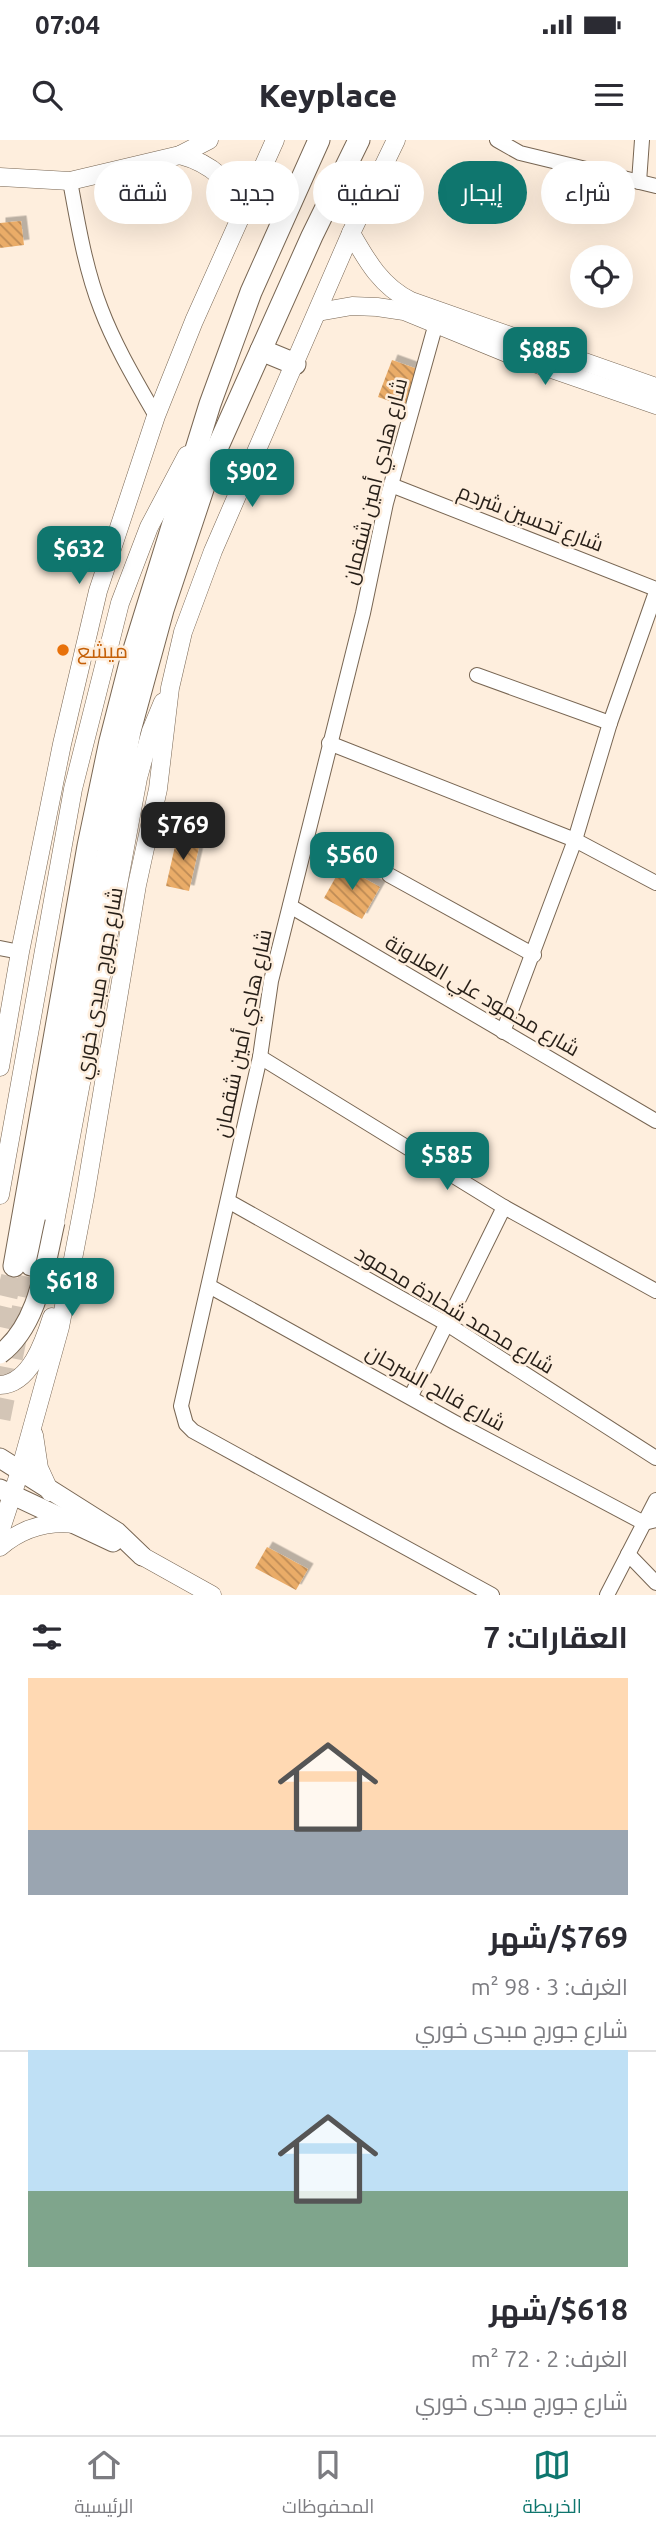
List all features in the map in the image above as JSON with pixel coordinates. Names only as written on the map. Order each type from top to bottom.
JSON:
[{"type":"main road","points":[[319,140],[251,292],[202,427],[146,607],[110,741],[65,971],[22,1265],[130,730],[184,544],[215,453],[359,140]]},
{"type":"main road","points":[[261,350],[295,364]]},
{"type":"main road","points":[[0,1354],[18,1334],[35,1303],[55,1222]]},
{"type":"main road","points":[[0,1458],[117,1532],[142,1556]]},
{"type":"main road","points":[[6,1491],[142,1556]]},
{"type":"street","points":[[0,177],[70,181],[180,155],[209,140]]},
{"type":"street","points":[[266,161],[275,140]]},
{"type":"street","name":"شارع جورج مبدى خوري","points":[[0,1532],[6,1491],[20,1471],[60,1327],[85,1196],[137,885],[158,789],[170,688],[190,607],[351,233],[396,140]]},
{"type":"street","points":[[497,140],[520,153],[656,186]]},
{"type":"street","points":[[639,182],[642,140]]},
{"type":"street","points":[[180,155],[206,166]]},
{"type":"street","points":[[70,181],[100,308],[124,359],[156,416]]},
{"type":"street","points":[[0,1067],[62,744],[98,591],[156,416],[198,310],[237,224]]},
{"type":"street","points":[[351,233],[386,285],[438,318],[514,356],[656,405]]},
{"type":"street","points":[[318,312],[352,306],[376,307],[438,318],[656,387]]},
{"type":"street","name":"شارع هادي أمين شقمان","points":[[438,318],[391,485],[363,613],[271,981],[260,1058],[182,1397],[182,1415],[192,1431],[492,1595]]},
{"type":"street","points":[[0,1195],[73,789],[121,603],[149,527],[202,427]]},
{"type":"street","name":"شارع تحسين شردم","points":[[391,485],[656,590]]},
{"type":"street","points":[[503,1032],[575,840],[610,723],[656,590]]},
{"type":"street","points":[[477,676],[610,723]]},
{"type":"street","points":[[55,1222],[138,778],[150,732],[170,688]]},
{"type":"street","points":[[329,743],[575,840],[656,883]]},
{"type":"street","points":[[56,883],[52,856],[62,744]]},
{"type":"street","points":[[389,875],[534,955]]},
{"type":"street","name":"شارع محمود علي العلاونة","points":[[290,906],[656,1121]]},
{"type":"street","points":[[0,948],[20,952]]},
{"type":"street","points":[[260,1058],[504,1207],[656,1291]]},
{"type":"street","points":[[0,1385],[7,1385],[23,1375],[44,1340],[63,1283],[85,1196]]},
{"type":"street","name":"شارع محمد شحادة محمود","points":[[228,1201],[447,1324],[656,1458]]},
{"type":"street","points":[[411,1396],[504,1207]]},
{"type":"street","name":"شارع فالح السرحان","points":[[209,1286],[650,1521]]},
{"type":"street","points":[[34,1421],[36,1455],[50,1492]]},
{"type":"street","points":[[607,1595],[628,1554],[650,1521],[656,1500]]},
{"type":"street","points":[[0,1547],[32,1528],[61,1523],[75,1525]]},
{"type":"street","points":[[628,1554],[656,1583]]},
{"type":"street","points":[[142,1556],[212,1595]]},
{"type":"building","points":[[21,221],[24,245],[0,248],[0,223]]},
{"type":"building","points":[[392,360],[420,370],[407,407],[378,397]]},
{"type":"building","points":[[178,833],[201,838],[189,891],[166,886]]},
{"type":"building","points":[[342,866],[380,887],[362,919],[324,898]]},
{"type":"building","points":[[267,1547],[308,1569],[296,1590],[255,1568]]},
{"type":"tunnel","points":[[0,1419],[31,1265]]},
{"type":"tunnel","points":[[0,1327],[14,1266]]},
{"type":"place","name":"ميشع","points":[[63,650]]}]
